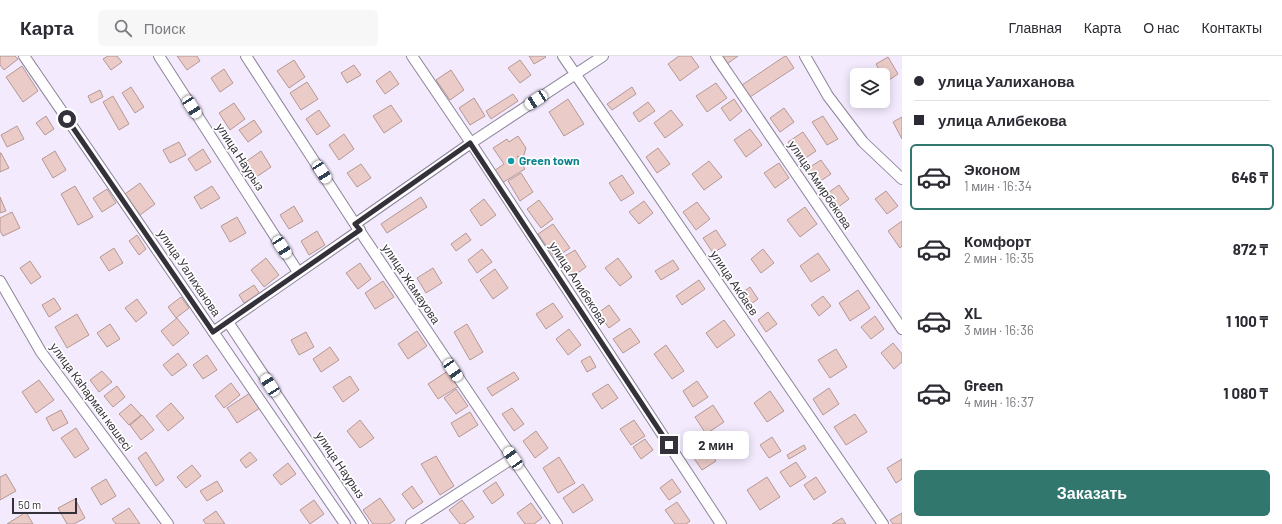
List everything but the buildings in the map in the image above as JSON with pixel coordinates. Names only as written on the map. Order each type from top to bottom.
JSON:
[{"type":"street","name":"улица Уалиханова","points":[[24,56],[345,524]]},
{"type":"street","name":"улица Наурыз","points":[[159,56],[298,272]]},
{"type":"street","name":"улица Жамауова","points":[[246,56],[357,227],[557,524]]},
{"type":"street","name":"улица Алибекова","points":[[412,56],[721,524]]},
{"type":"street","name":"улица Акбаев","points":[[563,56],[883,524]]},
{"type":"street","points":[[213,332],[298,272],[470,143],[603,56]]},
{"type":"street","name":"улица Амирбекова","points":[[716,56],[902,329]]},
{"type":"street","points":[[805,56],[828,96],[864,142],[902,179]]},
{"type":"street","name":"улица Каһарман көшесі","points":[[0,281],[41,352],[168,524]]},
{"type":"street","name":"улица Наурыз","points":[[228,322],[363,524]]},
{"type":"street","points":[[411,524],[513,458]]},
{"type":"place","name":"Green town","points":[[511,161]]},
{"type":"route","points":[[67,119],[213,332],[360,230],[355,224],[470,143],[669,445]]}]
